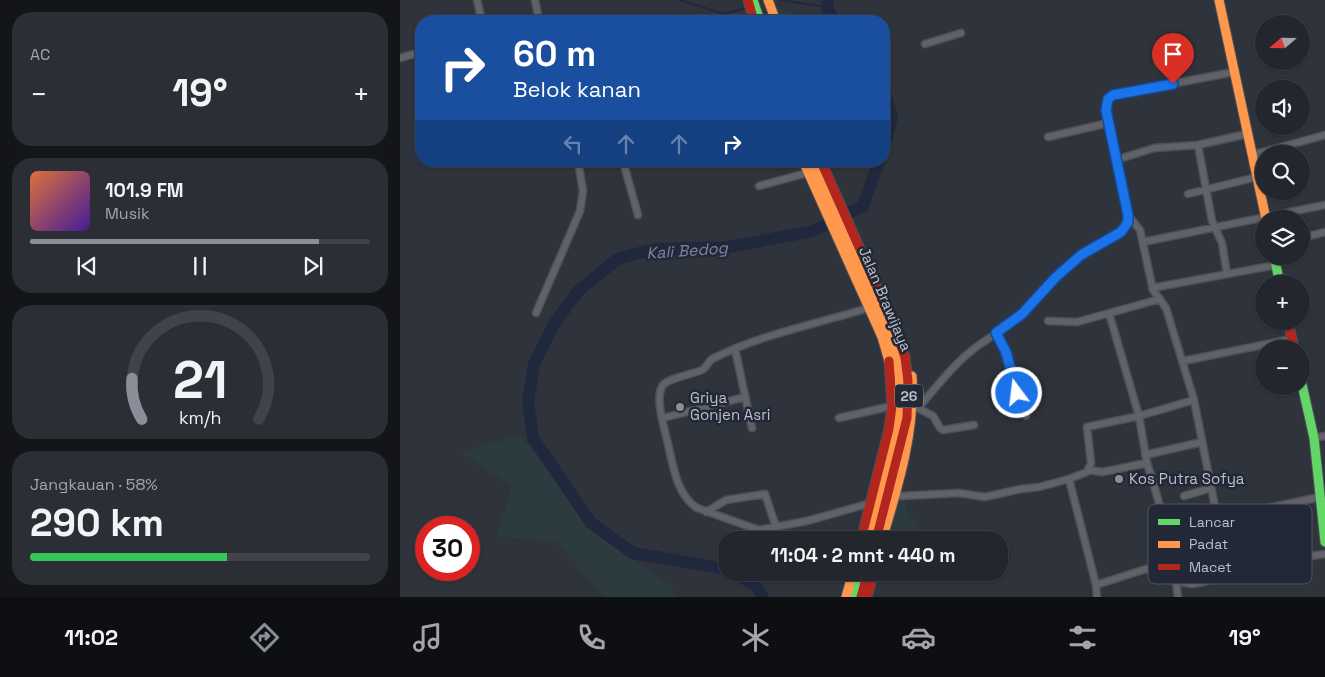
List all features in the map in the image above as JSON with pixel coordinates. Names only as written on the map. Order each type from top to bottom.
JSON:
[{"type":"main road","points":[[748,0],[752,15]]},
{"type":"main road","points":[[753,0],[758,15]]},
{"type":"main road","points":[[1219,0],[1255,168]]},
{"type":"main road","points":[[766,2],[769,15]]},
{"type":"main road","points":[[766,2],[773,15]]},
{"type":"main road","points":[[804,167],[807,173],[836,208]]},
{"type":"main road","name":"Jalan Brawijaya","points":[[814,167],[836,208],[858,259],[900,340],[905,357],[909,402],[905,431],[878,531]]},
{"type":"main road","name":"Jalan Brawijaya","points":[[823,167],[836,208]]},
{"type":"main road","points":[[827,167],[836,208],[858,259],[909,352],[916,409],[885,531]]},
{"type":"main road","name":"Jalan Brawijaya","points":[[858,259],[871,307],[890,339],[896,358],[900,404],[897,430],[870,531]]},
{"type":"main road","points":[[863,531],[889,429],[892,406],[889,359],[871,307]]},
{"type":"main road","points":[[1304,395],[1314,438],[1325,542]]},
{"type":"main road","points":[[846,597],[850,581]]},
{"type":"main road","points":[[853,597],[857,581]]},
{"type":"main road","points":[[861,597],[865,581]]},
{"type":"main road","points":[[867,597],[871,581]]},
{"type":"street","points":[[477,0],[481,15]]},
{"type":"street","points":[[535,0],[538,15]]},
{"type":"street","points":[[925,44],[961,33]]},
{"type":"street","points":[[400,58],[415,54]]},
{"type":"street","points":[[974,425],[943,430],[933,416],[916,409],[958,362],[1022,314],[1055,278],[1081,255],[1121,232],[1128,222],[1108,123],[1106,104],[1108,99],[1113,95],[1234,72]]},
{"type":"street","points":[[1048,137],[1108,123]]},
{"type":"street","points":[[1116,160],[1154,148],[1198,145],[1247,134]]},
{"type":"street","points":[[1252,155],[1325,135]]},
{"type":"street","points":[[1198,145],[1206,190],[1215,228],[1222,243],[1228,274]]},
{"type":"street","points":[[536,313],[580,211],[582,191],[579,167]]},
{"type":"street","points":[[624,167],[638,215]]},
{"type":"street","points":[[760,186],[807,173]]},
{"type":"street","points":[[1188,194],[1255,178]]},
{"type":"street","points":[[1302,210],[1325,205]]},
{"type":"street","points":[[1128,215],[1140,230],[1152,288],[1166,308],[1183,361],[1194,400],[1214,504]]},
{"type":"street","points":[[1143,242],[1255,220]]},
{"type":"street","points":[[1310,236],[1325,232]]},
{"type":"street","points":[[1152,288],[1228,274],[1261,265]]},
{"type":"street","points":[[1048,321],[1076,322],[1160,299]]},
{"type":"street","points":[[871,307],[735,349],[710,361],[703,369],[667,382],[663,385],[660,394],[663,418],[677,480],[690,503],[706,512],[759,530],[807,521],[871,503]]},
{"type":"street","points":[[1109,313],[1139,416],[1145,456],[1159,504]]},
{"type":"street","points":[[996,333],[1006,352],[1017,393],[1026,416]]},
{"type":"street","points":[[735,349],[752,428]]},
{"type":"street","points":[[1183,361],[1255,350]]},
{"type":"street","points":[[663,418],[745,398]]},
{"type":"street","points":[[1089,470],[1091,464],[1087,427],[1139,416],[1194,400]]},
{"type":"street","points":[[839,418],[892,406]]},
{"type":"street","points":[[1314,438],[1325,436]]},
{"type":"street","points":[[1145,456],[1202,442]]},
{"type":"street","points":[[895,495],[959,492],[985,497],[1039,487],[1069,479],[1089,470],[1102,472],[1147,463]]},
{"type":"street","points":[[1069,479],[1096,585],[1097,597]]},
{"type":"street","points":[[1184,496],[1211,488]]},
{"type":"street","points":[[706,512],[726,500],[765,494],[776,527]]},
{"type":"street","points":[[1300,504],[1322,500]]},
{"type":"street","points":[[1312,556],[1325,554]]},
{"type":"street","points":[[1096,585],[1148,569]]},
{"type":"street","points":[[1176,584],[1178,597]]},
{"type":"shaded area","points":[[777,7],[790,12],[790,15],[780,15]]},
{"type":"shaded area","points":[[519,435],[537,454],[588,527],[672,587],[676,597],[604,597],[556,542],[496,536],[512,487],[462,453]]},
{"type":"shaded area","points":[[906,497],[907,510],[920,531],[890,531],[889,526],[897,499]]},
{"type":"waterway","points":[[680,0],[724,14],[745,8]]},
{"type":"waterway","points":[[780,0],[827,7]]},
{"type":"waterway","name":"Kali Bedog","points":[[828,0],[827,7],[831,15]]},
{"type":"waterway","name":"Kali Bedog","points":[[890,110],[892,116],[890,124]]},
{"type":"waterway","name":"Kali Bedog","points":[[718,568],[633,553],[591,523],[533,438],[528,402],[534,364],[554,324],[578,291],[619,258],[656,249],[729,247],[813,231],[863,206],[877,167]]},
{"type":"waterway","name":"Kali Bedog","points":[[748,581],[756,586],[763,597]]},
{"type":"traffic: fast","points":[[753,0],[758,15]]},
{"type":"traffic: fast","points":[[1276,265],[1278,275]]},
{"type":"traffic: fast","points":[[1304,395],[1314,438],[1325,542]]},
{"type":"traffic: fast","points":[[853,597],[857,581]]},
{"type":"traffic: slow","points":[[768,0],[774,15]]},
{"type":"traffic: slow","points":[[1219,0],[1264,210]]},
{"type":"traffic: slow","points":[[806,167],[882,337],[889,361]]},
{"type":"traffic: slow","points":[[814,167],[890,339],[899,376],[900,404],[897,430],[870,531]]},
{"type":"traffic: slow","points":[[885,531],[908,439],[911,418],[912,376]]},
{"type":"traffic: slow","points":[[846,597],[850,581]]},
{"type":"traffic: jam","points":[[748,0],[752,15]]},
{"type":"traffic: jam","points":[[824,167],[891,319],[905,357],[908,381],[907,418],[878,531]]},
{"type":"traffic: jam","points":[[1290,330],[1292,340]]},
{"type":"traffic: jam","points":[[863,531],[889,429],[892,406],[889,361]]},
{"type":"traffic: jam","points":[[861,597],[865,581]]},
{"type":"traffic: jam","points":[[867,597],[871,581]]},
{"type":"place","name":"Griya Gonjen Asri","points":[[680,407]]},
{"type":"place","name":"Kos Putra Sofya","points":[[1119,479]]},
{"type":"route","points":[[1017,393],[1006,352],[996,333],[1022,314],[1055,278],[1081,255],[1121,232],[1128,222],[1106,110],[1108,99],[1113,95],[1173,84]]}]
